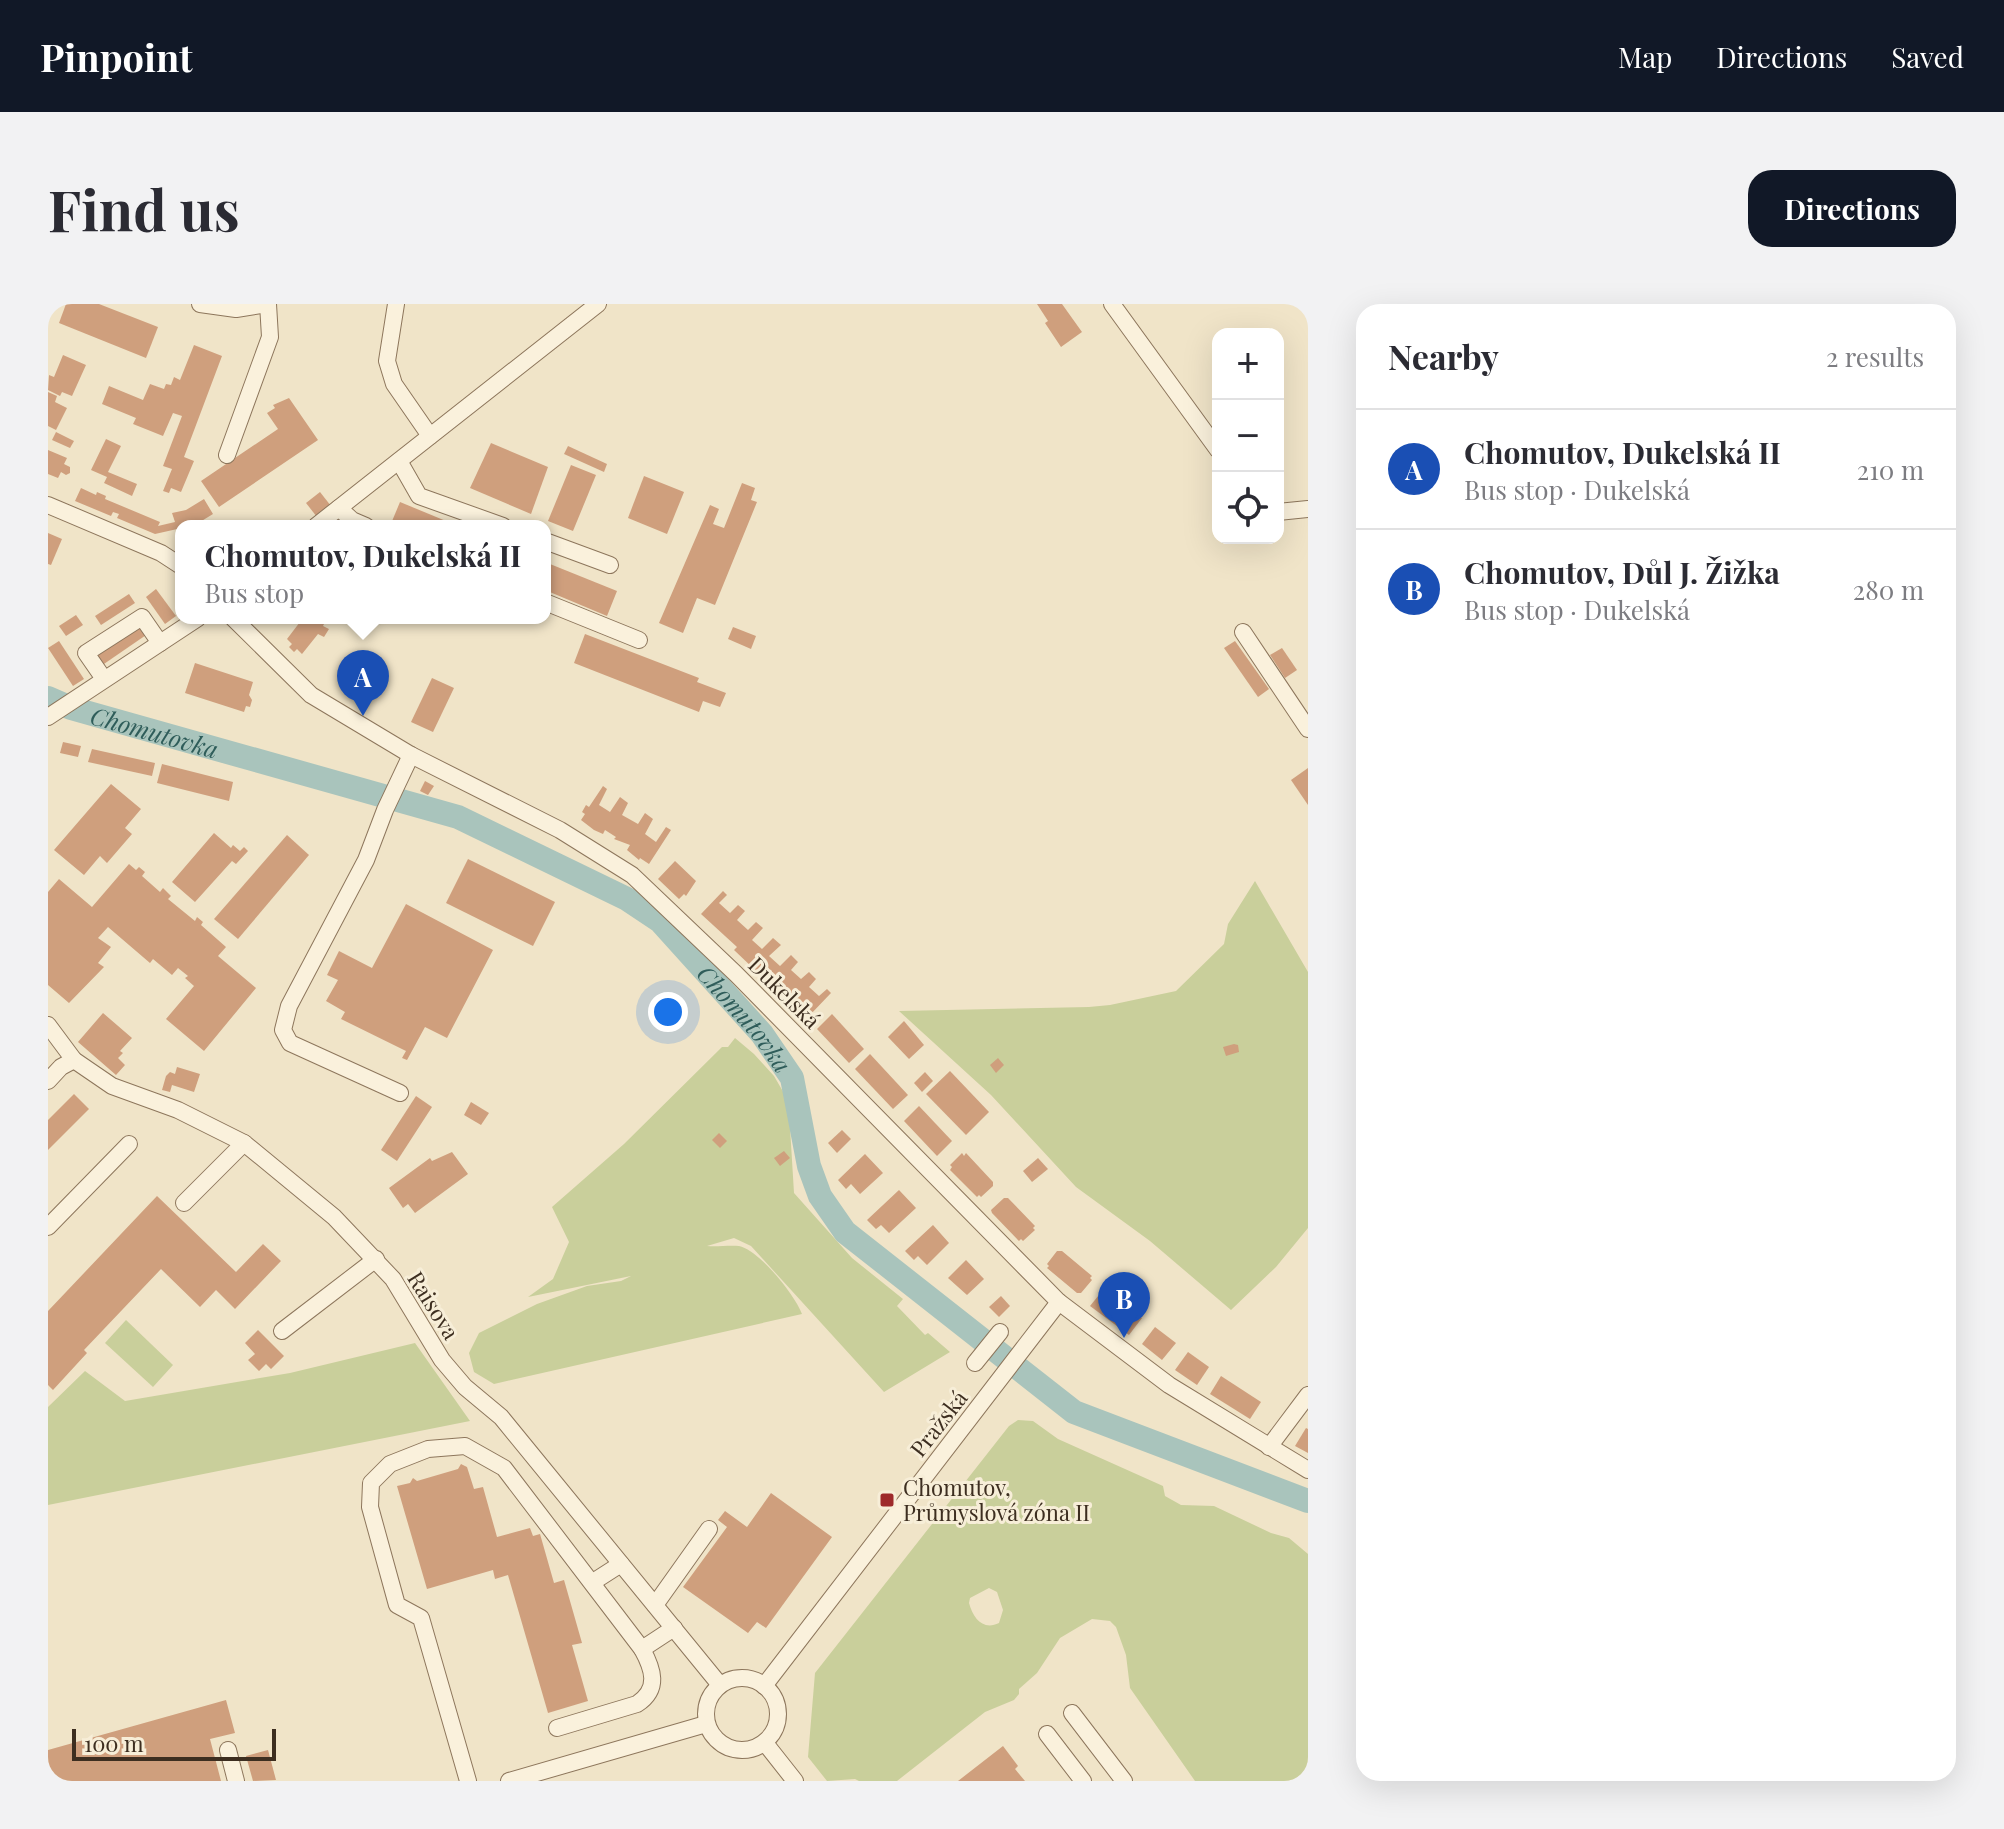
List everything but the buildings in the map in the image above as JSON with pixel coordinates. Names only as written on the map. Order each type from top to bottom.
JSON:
[{"type":"street","points":[[200,304],[236,309],[268,304],[270,337],[227,455]]},
{"type":"street","points":[[396,304],[387,361],[394,384],[430,436]]},
{"type":"street","points":[[324,520],[598,304]]},
{"type":"street","points":[[1112,304],[1212,442]]},
{"type":"street","points":[[399,461],[419,496],[486,520]]},
{"type":"street","points":[[48,505],[161,553],[175,562]]},
{"type":"street","points":[[339,508],[352,520]]},
{"type":"street","points":[[1284,511],[1308,509]]},
{"type":"street","points":[[551,543],[610,565]]},
{"type":"street","points":[[551,604],[639,640]]},
{"type":"street","points":[[104,679],[86,653],[142,617],[160,643]]},
{"type":"street","points":[[48,717],[189,624]]},
{"type":"street","name":"Dukelská","points":[[239,624],[311,695],[411,755],[560,830],[632,875],[736,974],[1059,1302],[1169,1385],[1308,1470]]},
{"type":"street","points":[[1243,632],[1308,729]]},
{"type":"street","points":[[400,1093],[290,1043],[283,1030],[289,1006],[366,860],[411,755]]},
{"type":"street","name":"Raisova","points":[[48,1025],[74,1060],[112,1086],[178,1110],[244,1143],[334,1217],[393,1279],[442,1360],[465,1387],[501,1417],[720,1685]]},
{"type":"street","points":[[48,1081],[61,1067],[74,1060]]},
{"type":"street","points":[[184,1203],[244,1143]]},
{"type":"street","points":[[48,1227],[129,1144]]},
{"type":"street","points":[[282,1331],[376,1259]]},
{"type":"street","name":"Pražská","points":[[764,1686],[1059,1302]]},
{"type":"street","points":[[975,1363],[1000,1332]]},
{"type":"street","points":[[1269,1447],[1308,1395]]},
{"type":"street","points":[[468,1781],[421,1618],[397,1605],[370,1507],[371,1483],[390,1464],[428,1449],[465,1446],[504,1468],[642,1649],[652,1668],[652,1684],[646,1698],[637,1704],[557,1728]]},
{"type":"street","points":[[655,1605],[709,1529]]},
{"type":"street","points":[[593,1582],[621,1564]]},
{"type":"street","points":[[642,1649],[674,1628]]},
{"type":"street","points":[[742,1678],[764,1686],[772,1693],[778,1714],[772,1735],[765,1743],[742,1751],[720,1744],[706,1724],[707,1702],[720,1685],[742,1678]]},
{"type":"street","points":[[1072,1713],[1124,1781]]},
{"type":"street","points":[[509,1781],[706,1724]]},
{"type":"street","points":[[1047,1734],[1083,1781]]},
{"type":"street","points":[[765,1743],[795,1781]]},
{"type":"street","points":[[228,1750],[236,1781]]},
{"type":"green space","points":[[1255,881],[1308,972],[1308,1228],[1276,1267],[1231,1310],[1150,1241],[1076,1187],[991,1095],[899,1011],[1089,1007],[1176,991],[1224,944],[1228,924]]},
{"type":"green space","points":[[735,1038],[774,1076],[785,1095],[789,1111],[794,1193],[852,1258],[903,1299],[897,1306],[925,1335],[928,1333],[950,1352],[884,1392],[751,1246],[734,1238],[707,1246],[747,1249],[766,1264],[784,1285],[802,1314],[494,1384],[474,1372],[469,1353],[479,1333],[537,1304],[587,1286],[621,1281],[631,1276],[528,1297],[553,1279],[569,1242],[552,1207],[624,1144],[722,1047],[728,1047]]},
{"type":"green space","points":[[126,1320],[173,1365],[153,1387],[105,1343]]},
{"type":"green space","points":[[415,1343],[470,1421],[48,1505],[48,1407],[85,1371],[125,1401],[290,1373]]},
{"type":"green space","points":[[1018,1420],[1033,1421],[1058,1439],[1163,1486],[1165,1496],[1181,1505],[1214,1506],[1271,1533],[1289,1538],[1308,1554],[1308,1781],[1195,1781],[1130,1688],[1126,1655],[1116,1627],[1110,1621],[1092,1619],[1060,1638],[1037,1673],[1019,1689],[1014,1700],[985,1712],[897,1781],[827,1781],[808,1757],[815,1673],[1009,1426]],"holes":[[[989,1588],[997,1592],[1003,1610],[999,1623],[984,1624],[973,1614],[970,1598]]]},
{"type":"waterway","name":"Chomutovka","points":[[48,698],[71,708],[458,817],[627,899],[660,921],[762,1034],[792,1078],[809,1166],[820,1196],[845,1232],[1074,1412],[1308,1501]]},
{"type":"place","name":"Chomutov, Dukelská II","points":[[363,716]]},
{"type":"place","name":"Chomutov, Důl J. Žižka","points":[[1124,1338]]},
{"type":"place","name":"Chomutov, Průmyslová zóna II","points":[[887,1500]]}]
